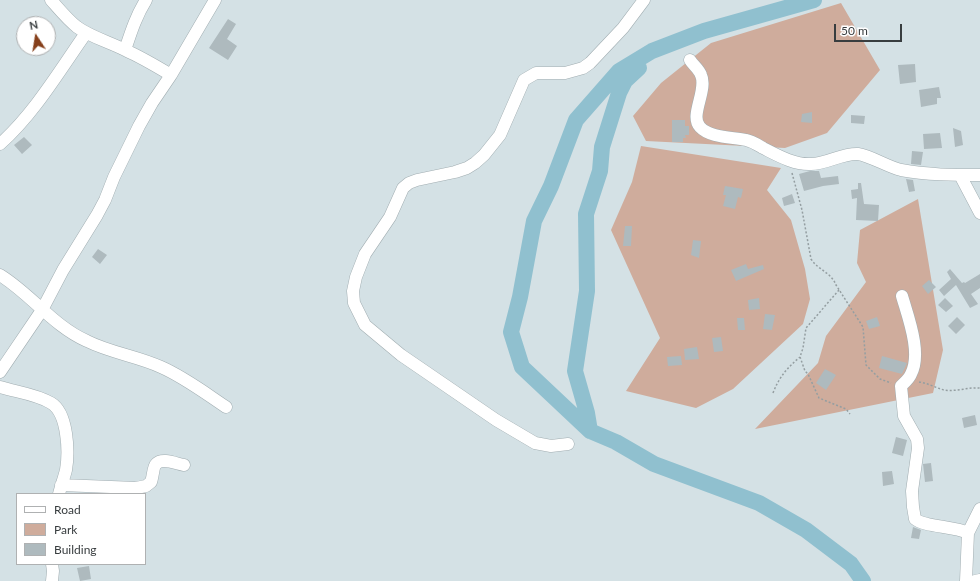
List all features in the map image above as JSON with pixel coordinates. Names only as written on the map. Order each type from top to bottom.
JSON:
[{"type":"street","points":[[51,0],[65,16],[86,33],[150,62],[171,75]]},
{"type":"street","points":[[125,50],[133,24],[146,0]]},
{"type":"street","points":[[0,372],[42,310],[63,270],[97,215],[139,126],[152,103],[171,75],[214,0]]},
{"type":"street","points":[[568,444],[551,446],[535,443],[496,420],[401,355],[365,325],[354,303],[353,291],[356,277],[365,254],[390,217],[403,188],[409,183],[417,180],[456,172],[475,163],[484,155],[500,135],[524,80],[536,73],[565,73],[583,68],[590,63],[623,28],[644,0]]},
{"type":"street","points":[[0,144],[5,134],[40,98],[86,33]]},
{"type":"street","points":[[690,60],[701,75],[703,85],[697,113],[697,122],[700,127],[708,133],[728,138],[748,140],[788,159],[804,164],[813,164],[844,156],[860,154],[901,170],[960,175],[980,175]]},
{"type":"street","points":[[960,175],[980,213]]},
{"type":"street","points":[[0,275],[29,296],[42,310],[63,327],[86,341],[162,367],[184,379],[226,407]]},
{"type":"street","points":[[902,296],[911,327],[914,345],[912,373],[904,383],[904,416],[917,439],[918,448],[912,491],[915,519],[922,523],[962,530],[968,533]]},
{"type":"street","points":[[0,388],[43,400],[58,409],[62,419],[67,454],[66,470],[60,490],[136,488],[146,486],[151,482],[155,465],[158,462],[162,461],[184,465]]},
{"type":"street","points":[[966,581],[968,533],[980,509]]},
{"type":"street","points":[[52,565],[52,581]]},
{"type":"street","points":[[975,581],[980,580]]},
{"type":"path","points":[[788,159],[802,210],[811,259],[815,265],[829,274],[863,327],[866,365],[880,379],[904,383],[927,383],[944,390],[980,388]]},
{"type":"path","points":[[773,393],[787,367],[800,357],[806,328],[839,290]]},
{"type":"path","points":[[800,357],[805,371],[808,374],[819,398],[846,409],[850,414]]},
{"type":"green space","points":[[841,3],[880,70],[827,133],[785,148],[646,141],[633,116],[661,83],[711,43]]},
{"type":"green space","points":[[641,146],[781,168],[767,190],[791,220],[805,269],[810,299],[803,324],[733,389],[696,408],[626,391],[660,338],[611,230],[632,182]]},
{"type":"green space","points":[[918,199],[943,350],[933,393],[755,429],[818,363],[826,336],[866,282],[857,263],[860,230]]},
{"type":"building","points":[[228,19],[236,24],[227,39],[237,46],[228,60],[209,48]]},
{"type":"building","points":[[915,64],[916,82],[900,84],[898,65]]},
{"type":"building","points":[[939,87],[941,98],[937,98],[937,104],[921,107],[919,90]]},
{"type":"building","points":[[812,112],[812,123],[801,122],[802,114]]},
{"type":"building","points":[[851,115],[865,116],[864,124],[851,123]]},
{"type":"building","points":[[672,120],[685,120],[685,126],[689,126],[689,135],[685,135],[686,138],[683,138],[683,142],[672,142]]},
{"type":"building","points":[[953,128],[961,131],[963,145],[955,147]]},
{"type":"building","points":[[940,133],[942,148],[924,149],[923,134]]},
{"type":"building","points":[[24,137],[32,145],[22,154],[14,145]]},
{"type":"building","points":[[912,151],[923,152],[921,165],[911,164]]},
{"type":"building","points":[[810,171],[819,171],[821,178],[838,176],[839,184],[804,191],[799,174]]},
{"type":"building","points":[[906,179],[913,180],[915,191],[909,192]]},
{"type":"building","points":[[858,183],[861,183],[864,204],[879,205],[878,221],[856,220],[857,198],[852,199],[851,190],[858,189]]},
{"type":"building","points":[[725,186],[743,189],[741,198],[738,197],[735,209],[723,206],[726,195],[723,195]]},
{"type":"building","points":[[792,194],[795,203],[784,206],[782,198]]},
{"type":"building","points":[[625,226],[632,226],[631,246],[623,246]]},
{"type":"building","points":[[693,240],[701,241],[699,258],[691,255]]},
{"type":"building","points":[[98,249],[107,255],[100,264],[92,257]]},
{"type":"building","points":[[746,264],[748,269],[763,265],[764,269],[736,281],[731,270]]},
{"type":"building","points":[[950,269],[962,283],[965,283],[980,274],[980,288],[971,294],[978,304],[970,308],[956,285],[944,296],[939,290],[951,279],[947,272]]},
{"type":"building","points":[[929,280],[936,287],[928,294],[922,286]]},
{"type":"building","points":[[759,298],[760,309],[749,310],[748,300]]},
{"type":"building","points":[[945,298],[953,306],[946,312],[938,305]]},
{"type":"building","points":[[765,314],[775,315],[772,330],[763,329]]},
{"type":"building","points":[[877,317],[880,326],[869,329],[866,321]]},
{"type":"building","points":[[957,317],[965,325],[956,334],[948,326]]},
{"type":"building","points":[[737,318],[744,318],[745,330],[738,330]]},
{"type":"building","points":[[721,337],[723,351],[714,352],[712,338]]},
{"type":"building","points":[[697,347],[699,359],[685,360],[684,349]]},
{"type":"building","points":[[681,356],[682,365],[668,366],[667,357]]},
{"type":"building","points":[[882,356],[907,363],[902,374],[879,368]]},
{"type":"building","points":[[825,369],[836,375],[826,390],[816,383]]},
{"type":"building","points":[[975,415],[977,425],[964,428],[962,418]]},
{"type":"building","points":[[896,437],[907,440],[903,456],[892,453]]},
{"type":"building","points":[[931,463],[933,481],[925,482],[923,464]]},
{"type":"building","points":[[892,471],[894,484],[883,486],[882,472]]},
{"type":"building","points":[[913,527],[921,530],[919,539],[911,538]]},
{"type":"building","points":[[89,566],[91,579],[80,581],[77,568]]},
{"type":"waterway","points":[[814,0],[704,31],[652,51],[619,71],[576,120],[551,186],[534,221],[520,297],[511,332],[522,367],[590,431],[616,442],[654,464],[759,503],[806,530],[851,564],[863,581]]},
{"type":"waterway","points":[[590,431],[587,413],[575,371],[587,291],[586,214],[600,171],[602,147],[619,93],[625,81],[639,68]]}]
